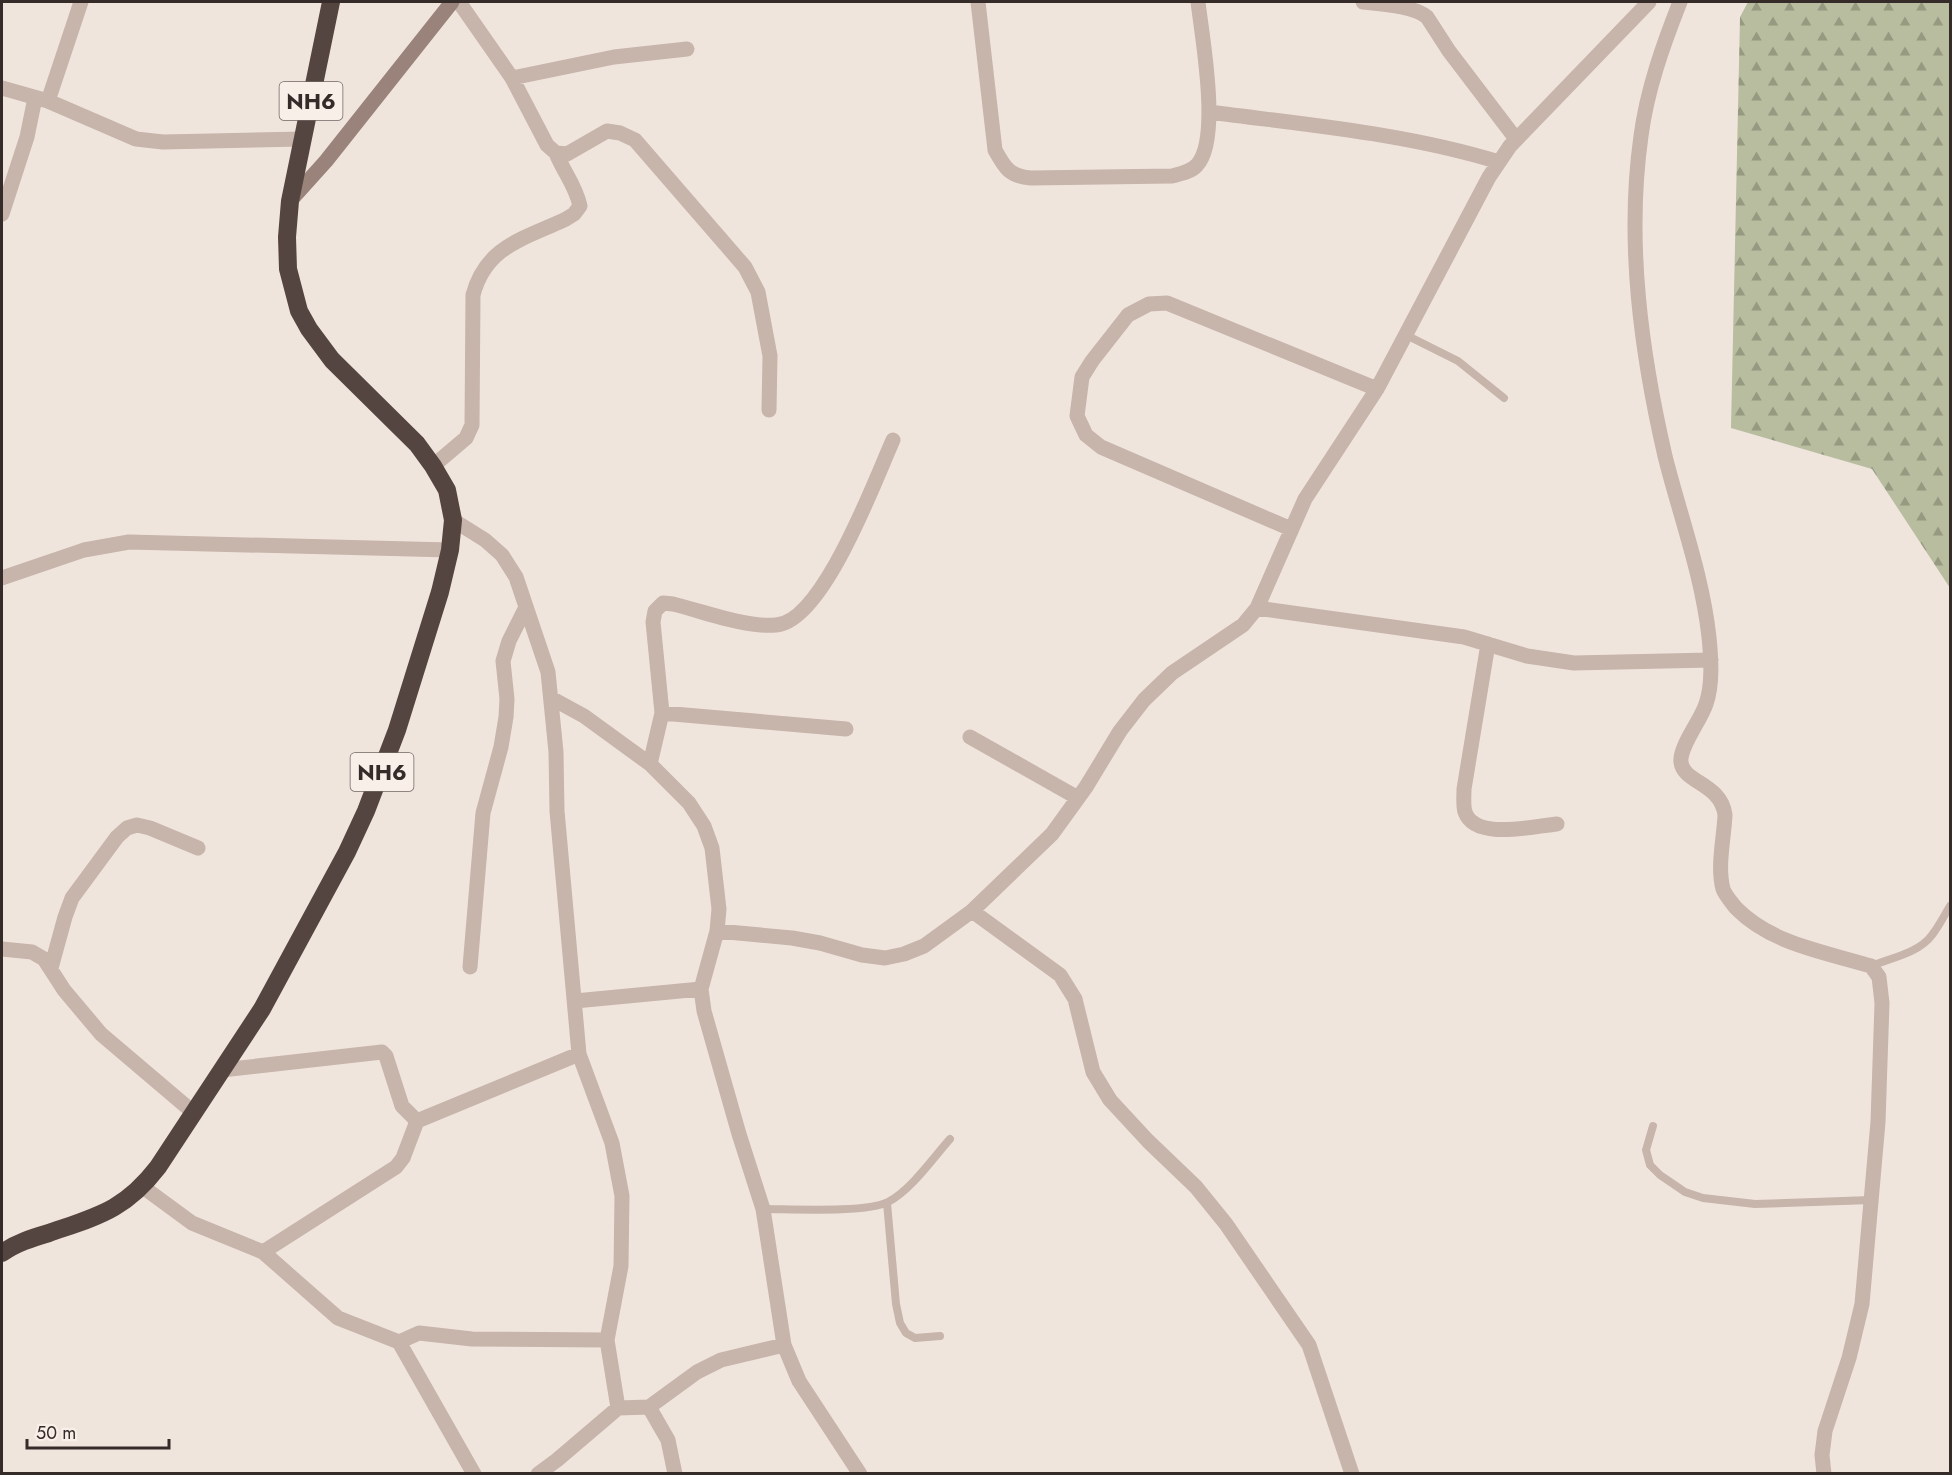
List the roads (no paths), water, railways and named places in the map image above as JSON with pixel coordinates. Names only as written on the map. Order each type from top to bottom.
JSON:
[{"type":"highway","name":"NH6","points":[[2,1253],[27,1240],[109,1211],[126,1201],[143,1187],[194,1113],[262,1009],[319,907],[366,811],[397,730],[440,592],[450,550],[453,520],[447,490],[417,444],[332,360],[309,329],[299,311],[288,268],[287,237],[290,201],[331,2]]},
{"type":"street","points":[[2,214],[27,137],[81,2]]},
{"type":"street","points":[[290,201],[326,161],[452,2]]},
{"type":"street","points":[[433,466],[466,438],[472,425],[473,295],[477,281],[495,255],[508,246],[566,219],[580,206],[572,182],[562,168],[556,153],[547,145],[512,78],[459,2]]},
{"type":"street","points":[[978,2],[995,150],[1004,166],[1016,176],[1031,178],[1172,176],[1186,172],[1197,165],[1204,150],[1210,111],[1198,2]]},
{"type":"street","points":[[1363,2],[1423,13],[1516,139]]},
{"type":"street","points":[[717,931],[802,940],[862,955],[885,958],[904,954],[924,946],[972,911],[1052,834],[1078,798],[1119,730],[1144,700],[1172,672],[1243,625],[1257,608],[1305,499],[1377,389],[1498,162],[1516,139],[1649,2]]},
{"type":"street","points":[[1680,2],[1651,86],[1641,135],[1635,197],[1635,242],[1639,302],[1651,380],[1665,454],[1697,570],[1711,660],[1707,701],[1702,717],[1682,751],[1681,759],[1684,770],[1720,798],[1724,806],[1721,870],[1723,891],[1743,915],[1764,930],[1785,940],[1871,966],[1879,977],[1882,1003],[1878,1122],[1862,1304],[1849,1358],[1825,1431],[1822,1455],[1824,1473]]},
{"type":"street","points":[[512,78],[614,57],[687,49]]},
{"type":"street","points":[[2,88],[42,100],[136,139],[163,142],[303,139]]},
{"type":"street","points":[[1210,111],[1388,136],[1460,150],[1498,162]]},
{"type":"street","points":[[556,153],[567,154],[607,131],[620,133],[635,140],[745,267],[758,292],[770,356],[770,410]]},
{"type":"street","points":[[1291,529],[1101,447],[1086,435],[1077,416],[1082,377],[1128,315],[1149,304],[1167,303],[1377,389]]},
{"type":"street","points":[[650,764],[662,713],[653,622],[656,611],[663,603],[754,624],[778,626],[793,620],[827,580],[844,551],[892,440]]},
{"type":"street","points":[[453,520],[485,540],[502,555],[516,577],[548,672],[556,752],[557,812],[579,1054],[612,1143],[622,1196],[621,1266],[607,1340],[618,1408]]},
{"type":"street","points":[[2,578],[84,550],[129,542],[450,550]]},
{"type":"street","points":[[470,967],[483,813],[501,747],[506,717],[507,699],[503,661],[509,641],[526,607]]},
{"type":"street","points":[[1257,608],[1464,637],[1527,656],[1574,663],[1711,660]]},
{"type":"street","points":[[1488,644],[1464,789],[1464,812],[1472,822],[1482,828],[1499,830],[1557,824]]},
{"type":"street","points":[[551,698],[584,716],[650,764],[689,803],[704,826],[712,848],[719,909],[717,931],[701,989],[707,1022],[763,1209],[784,1345],[799,1381],[860,1473]]},
{"type":"street","points":[[662,713],[846,729]]},
{"type":"street","points":[[970,736],[1078,798]]},
{"type":"street","points":[[51,968],[72,898],[117,837],[127,828],[137,825],[150,828],[198,848]]},
{"type":"street","points":[[972,911],[1060,975],[1069,986],[1075,999],[1093,1072],[1110,1100],[1196,1187],[1226,1224],[1309,1345],[1352,1473]]},
{"type":"street","points":[[2,948],[39,954],[51,968],[64,990],[101,1034],[194,1113]]},
{"type":"street","points":[[575,1002],[701,989]]},
{"type":"street","points":[[222,1070],[382,1052],[386,1056],[402,1106],[417,1120]]},
{"type":"street","points":[[262,1252],[396,1167],[403,1158],[417,1120],[579,1054]]},
{"type":"street","points":[[143,1187],[192,1223],[262,1252],[338,1318],[399,1342],[474,1473]]},
{"type":"street","points":[[399,1342],[419,1333],[472,1339],[607,1340]]},
{"type":"street","points":[[538,1473],[557,1460],[618,1408],[649,1407],[697,1372],[721,1360],[784,1345]]},
{"type":"street","points":[[649,1407],[668,1440],[675,1473]]},
{"type":"lane","points":[[1406,335],[1458,361],[1504,398]]},
{"type":"lane","points":[[1871,966],[1921,945],[1931,937],[1950,906]]},
{"type":"lane","points":[[1653,1126],[1646,1150],[1650,1165],[1684,1192],[1719,1201],[1755,1203],[1871,1200]]},
{"type":"lane","points":[[763,1209],[863,1208],[886,1203],[907,1187],[950,1139]]},
{"type":"lane","points":[[886,1203],[900,1323],[906,1333],[915,1338],[940,1336]]}]
